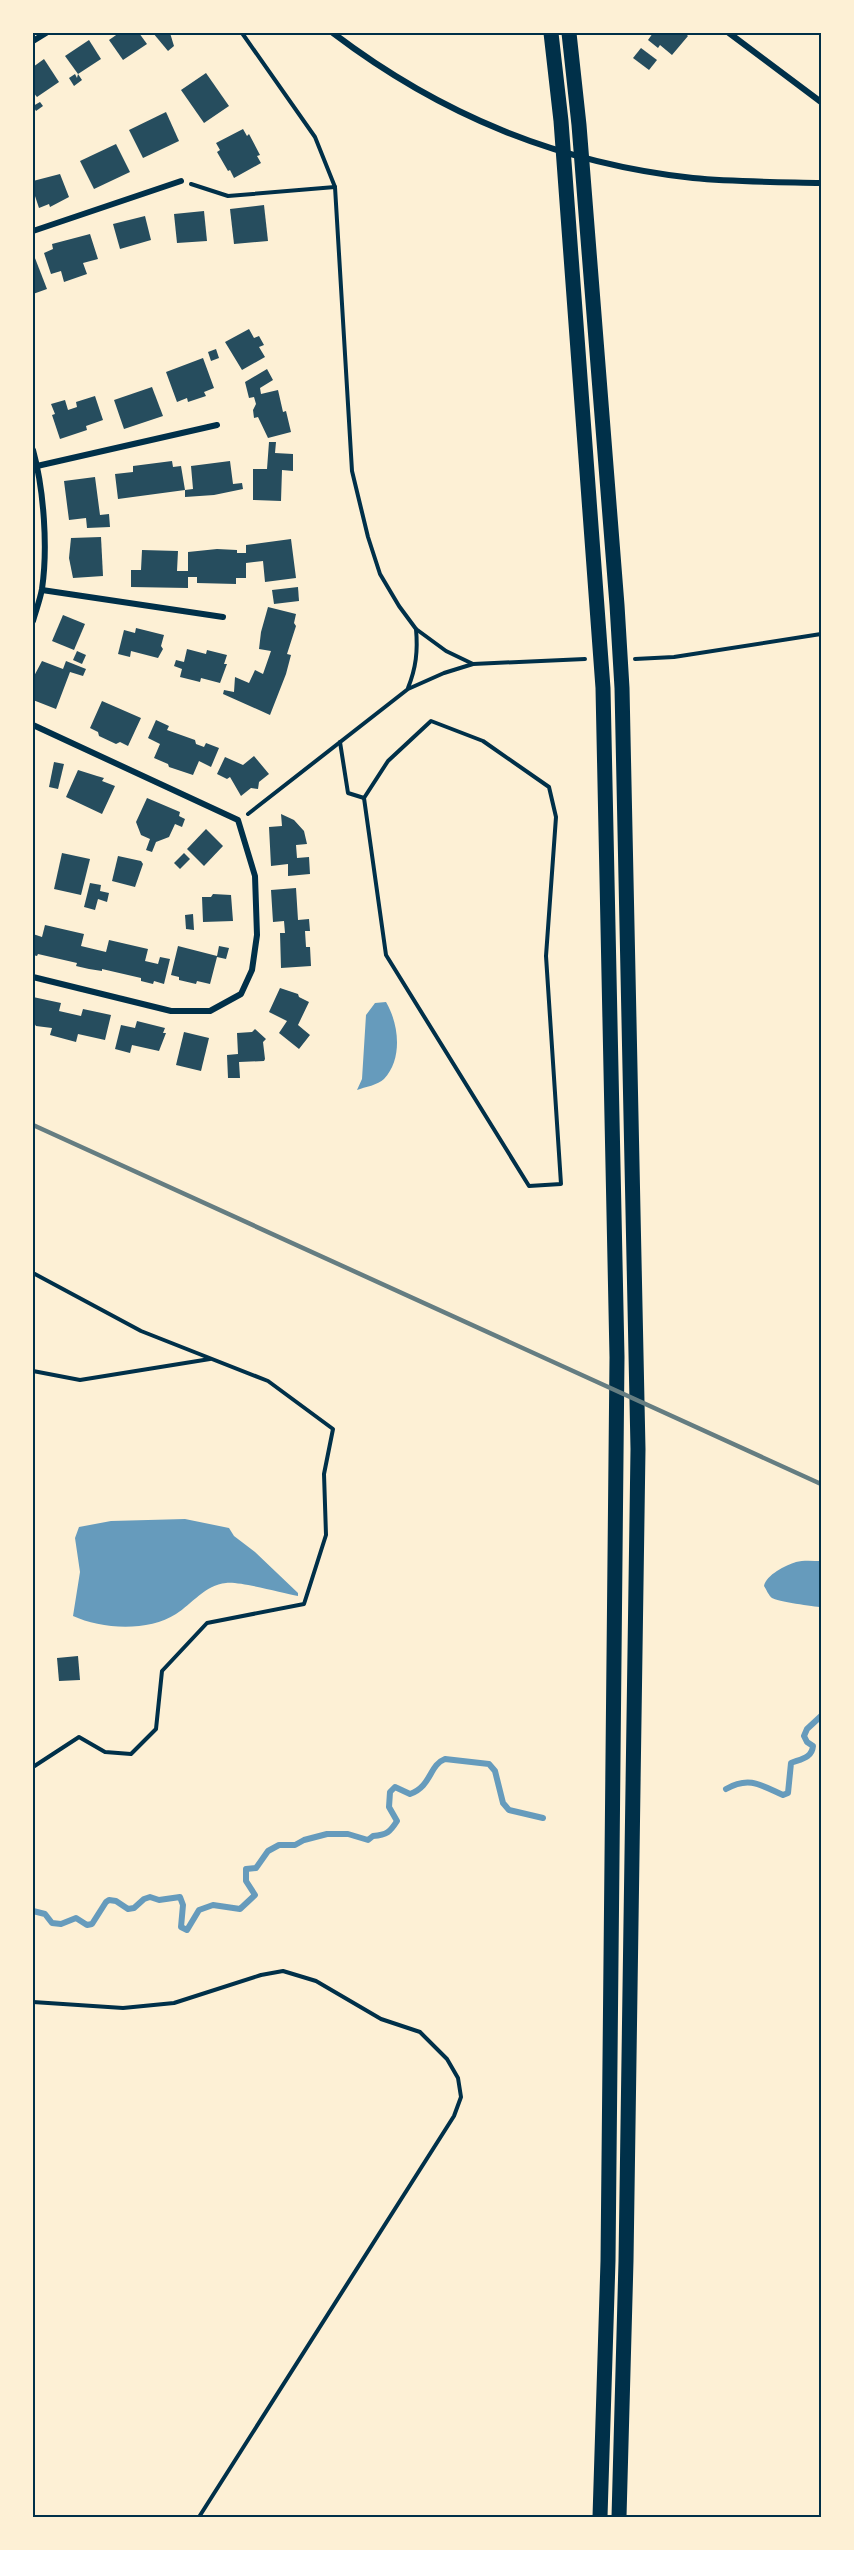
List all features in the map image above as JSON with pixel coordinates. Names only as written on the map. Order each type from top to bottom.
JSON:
[{"type":"highway","points":[[551,33],[561,121],[599,605],[603,688],[617,1357],[608,2261],[600,2517]]},
{"type":"highway","points":[[569,33],[578,116],[622,688],[638,1358],[626,2261],[619,2517]]},
{"type":"street","points":[[33,41],[46,33]]},
{"type":"street","points":[[333,33],[376,65],[447,107],[516,136],[570,154],[622,167],[693,178],[821,183]]},
{"type":"street","points":[[729,33],[821,102]]},
{"type":"street","points":[[33,231],[181,180]]},
{"type":"street","points":[[37,466],[217,424]]},
{"type":"street","points":[[33,450],[37,466],[44,538],[42,590],[33,621]]},
{"type":"street","points":[[42,590],[223,617]]},
{"type":"street","points":[[33,725],[238,820],[255,876],[257,935],[252,970],[241,994],[210,1011],[171,1011],[33,977]]},
{"type":"path","points":[[242,33],[315,137],[335,188],[352,471],[365,527],[380,574],[416,629],[446,651],[473,663]]},
{"type":"path","points":[[181,180],[228,196],[335,188]]},
{"type":"path","points":[[408,689],[415,670],[418,651],[416,629]]},
{"type":"path","points":[[631,659],[674,657],[821,634]]},
{"type":"path","points":[[238,820],[253,811],[408,689],[473,663],[588,659]]},
{"type":"path","points":[[431,721],[483,741],[549,787],[556,817],[546,956],[561,1184],[529,1186],[386,955],[364,798],[388,761],[431,721]]},
{"type":"path","points":[[340,742],[348,794],[364,798]]},
{"type":"path","points":[[33,1273],[141,1330],[268,1381],[333,1429],[324,1474],[326,1535],[304,1604],[207,1623],[162,1671],[156,1729],[131,1754],[105,1752],[79,1737],[33,1767]]},
{"type":"path","points":[[33,1371],[80,1380],[210,1358]]},
{"type":"path","points":[[33,2002],[123,2008],[174,2002],[261,1975],[283,1971],[316,1981],[381,2019],[420,2032],[447,2059],[458,2078],[461,2097],[454,2116],[199,2517]]},
{"type":"water","points":[[386,1002],[396,1031],[394,1062],[384,1079],[357,1090],[362,1079],[366,1015],[375,1003]]},
{"type":"water","points":[[185,1519],[229,1528],[234,1536],[255,1552],[298,1593],[298,1596],[250,1585],[226,1583],[212,1587],[176,1614],[152,1624],[111,1626],[73,1616],[80,1572],[75,1538],[79,1527],[111,1521]]},
{"type":"water","points":[[799,1561],[821,1561],[821,1607],[772,1598],[764,1586],[772,1574],[787,1565]]},
{"type":"building","points":[[119,33],[139,33],[147,44],[123,60],[109,40]]},
{"type":"building","points":[[153,33],[170,33],[174,46],[168,51]]},
{"type":"building","points":[[653,33],[685,33],[688,36],[672,55],[660,45],[658,48],[648,40]]},
{"type":"building","points":[[89,40],[101,59],[78,74],[65,56]]},
{"type":"building","points":[[641,48],[657,60],[649,70],[633,58]]},
{"type":"building","points":[[44,59],[59,82],[37,97],[33,92],[33,67]]},
{"type":"building","points":[[206,73],[229,106],[204,123],[181,90]]},
{"type":"building","points":[[75,74],[77,78],[78,74],[82,80],[74,86],[69,78]]},
{"type":"building","points":[[40,102],[43,106],[36,111],[33,106]]},
{"type":"building","points":[[166,112],[179,141],[143,158],[129,130]]},
{"type":"building","points":[[243,129],[247,136],[249,134],[260,155],[257,156],[261,163],[234,178],[217,152],[220,150],[216,143]]},
{"type":"building","points":[[116,144],[130,172],[94,189],[80,161]]},
{"type":"building","points":[[60,174],[69,197],[50,207],[49,204],[39,208],[33,190],[33,181]]},
{"type":"building","points":[[264,205],[268,241],[234,244],[230,209]]},
{"type":"building","points":[[204,211],[207,241],[177,243],[174,214]]},
{"type":"building","points":[[145,216],[151,240],[120,249],[113,224]]},
{"type":"building","points":[[90,234],[98,259],[83,263],[87,274],[64,282],[61,271],[51,274],[44,253],[53,249],[52,244]]},
{"type":"building","points":[[33,253],[47,289],[33,294]]},
{"type":"building","points":[[249,329],[254,338],[259,336],[264,345],[259,347],[265,357],[242,370],[225,342]]},
{"type":"building","points":[[216,349],[219,358],[211,361],[208,352]]},
{"type":"building","points":[[203,358],[214,388],[204,392],[206,396],[188,402],[187,398],[177,402],[166,372]]},
{"type":"building","points":[[267,369],[273,380],[260,388],[261,394],[278,390],[291,432],[268,438],[258,417],[254,418],[253,410],[256,404],[254,397],[249,398],[245,382]]},
{"type":"building","points":[[152,387],[163,416],[124,429],[114,400]]},
{"type":"building","points":[[95,396],[103,420],[86,426],[87,430],[60,439],[51,404],[65,400],[68,410],[77,407],[76,402]]},
{"type":"building","points":[[269,442],[276,442],[275,453],[293,454],[293,471],[282,470],[281,501],[253,500],[253,469],[267,469]]},
{"type":"building","points":[[172,461],[173,467],[181,466],[185,490],[118,499],[115,474],[133,472],[133,466]]},
{"type":"building","points":[[230,461],[233,484],[242,483],[243,489],[214,495],[185,497],[185,490],[193,489],[191,466]]},
{"type":"building","points":[[95,477],[100,515],[109,514],[110,527],[87,528],[86,518],[69,520],[64,481]]},
{"type":"building","points":[[101,537],[103,576],[73,578],[69,558],[71,538]]},
{"type":"building","points":[[291,539],[296,578],[265,582],[263,561],[246,563],[246,578],[236,578],[236,584],[197,583],[197,577],[188,577],[188,588],[131,587],[131,570],[141,570],[142,550],[178,551],[177,571],[188,571],[188,552],[217,549],[246,553],[246,545]]},
{"type":"building","points":[[298,587],[299,601],[274,604],[272,590]]},
{"type":"building","points":[[268,607],[296,614],[294,623],[296,626],[287,654],[291,655],[270,715],[223,694],[224,690],[234,692],[235,677],[249,683],[255,670],[263,674],[271,651],[259,649]]},
{"type":"building","points":[[63,615],[85,624],[74,650],[52,641]]},
{"type":"building","points":[[136,628],[164,635],[161,646],[163,649],[158,658],[131,651],[130,657],[118,654],[124,630],[135,633]]},
{"type":"building","points":[[187,649],[206,654],[207,650],[227,655],[224,664],[227,664],[220,683],[201,678],[200,682],[180,677],[182,669],[174,666],[176,660],[184,662]]},
{"type":"building","points":[[77,651],[86,655],[82,664],[73,660]]},
{"type":"building","points":[[42,661],[63,669],[66,661],[86,669],[83,676],[70,672],[56,709],[33,700],[33,678]]},
{"type":"building","points":[[102,701],[141,718],[128,746],[120,742],[116,744],[99,736],[98,732],[90,728]]},
{"type":"building","points":[[156,720],[169,726],[167,730],[195,740],[196,744],[204,747],[206,743],[219,748],[211,767],[199,761],[193,775],[169,767],[168,764],[154,758],[160,744],[148,738]]},
{"type":"building","points":[[254,756],[269,774],[259,782],[258,789],[251,788],[241,796],[230,777],[227,779],[217,774],[225,757],[243,765]]},
{"type":"building","points":[[54,762],[64,764],[58,789],[49,787]]},
{"type":"building","points":[[78,770],[104,778],[102,781],[115,786],[102,814],[66,797]]},
{"type":"building","points":[[147,798],[180,812],[179,816],[185,819],[182,827],[175,824],[169,837],[156,842],[152,852],[146,850],[150,839],[141,835],[136,822]]},
{"type":"building","points":[[281,814],[294,820],[304,831],[307,844],[296,845],[297,858],[309,857],[310,874],[288,876],[288,864],[271,866],[269,827],[282,826]]},
{"type":"building","points":[[206,829],[223,846],[204,866],[187,849]]},
{"type":"building","points":[[62,853],[90,859],[81,895],[54,889]]},
{"type":"building","points":[[184,853],[190,859],[180,869],[174,863]]},
{"type":"building","points":[[118,856],[141,861],[143,864],[135,887],[112,881]]},
{"type":"building","points":[[90,883],[101,885],[100,891],[109,893],[107,902],[98,899],[95,910],[84,907]]},
{"type":"building","points":[[296,888],[298,920],[309,919],[310,931],[305,931],[306,947],[310,947],[311,966],[281,968],[280,933],[285,933],[284,921],[273,922],[271,890]]},
{"type":"building","points":[[213,894],[231,895],[233,921],[203,922],[202,897],[211,897]]},
{"type":"building","points":[[193,914],[194,930],[186,929],[185,915]]},
{"type":"building","points":[[45,925],[84,934],[81,946],[106,952],[109,940],[148,949],[145,961],[158,964],[160,957],[170,959],[164,984],[154,981],[153,984],[141,981],[141,978],[102,969],[102,971],[89,969],[76,966],[77,963],[38,954],[33,955],[33,934],[42,937]]},
{"type":"building","points":[[178,946],[217,956],[219,946],[229,948],[226,959],[217,957],[210,984],[197,981],[196,984],[179,980],[179,977],[171,975]]},
{"type":"building","points":[[280,988],[298,994],[299,997],[309,1002],[298,1025],[310,1035],[299,1049],[279,1033],[287,1021],[269,1012]]},
{"type":"building","points":[[33,997],[61,1003],[59,1011],[81,1016],[83,1009],[111,1015],[105,1040],[78,1034],[76,1042],[50,1035],[52,1028],[36,1026],[34,1023]]},
{"type":"building","points":[[137,1021],[165,1028],[163,1033],[166,1033],[159,1051],[132,1045],[130,1053],[115,1049],[121,1025],[135,1028]]},
{"type":"building","points":[[255,1029],[266,1039],[263,1042],[264,1061],[239,1062],[240,1078],[228,1078],[227,1055],[238,1054],[237,1033],[252,1032]]},
{"type":"building","points":[[184,1032],[209,1038],[201,1071],[176,1065]]},
{"type":"building","points":[[78,1656],[80,1680],[59,1681],[57,1658]]},
{"type":"waterway","points":[[726,1789],[742,1783],[755,1783],[783,1795],[788,1793],[791,1763],[811,1753],[813,1746],[804,1736],[807,1729],[821,1716]]},
{"type":"waterway","points":[[33,1911],[45,1914],[52,1923],[61,1924],[76,1918],[87,1925],[92,1924],[109,1900],[116,1901],[128,1909],[134,1908],[150,1897],[159,1900],[180,1897],[183,1905],[181,1927],[187,1930],[199,1910],[213,1905],[240,1909],[255,1895],[246,1881],[246,1869],[256,1868],[268,1851],[279,1845],[295,1845],[304,1840],[327,1834],[348,1834],[368,1840],[373,1836],[388,1832],[397,1821],[389,1807],[390,1792],[395,1787],[410,1794],[417,1790],[427,1781],[436,1766],[445,1759],[489,1764],[495,1771],[503,1803],[509,1810],[543,1818]]},
{"type":"railway","points":[[33,1125],[821,1484]]}]
